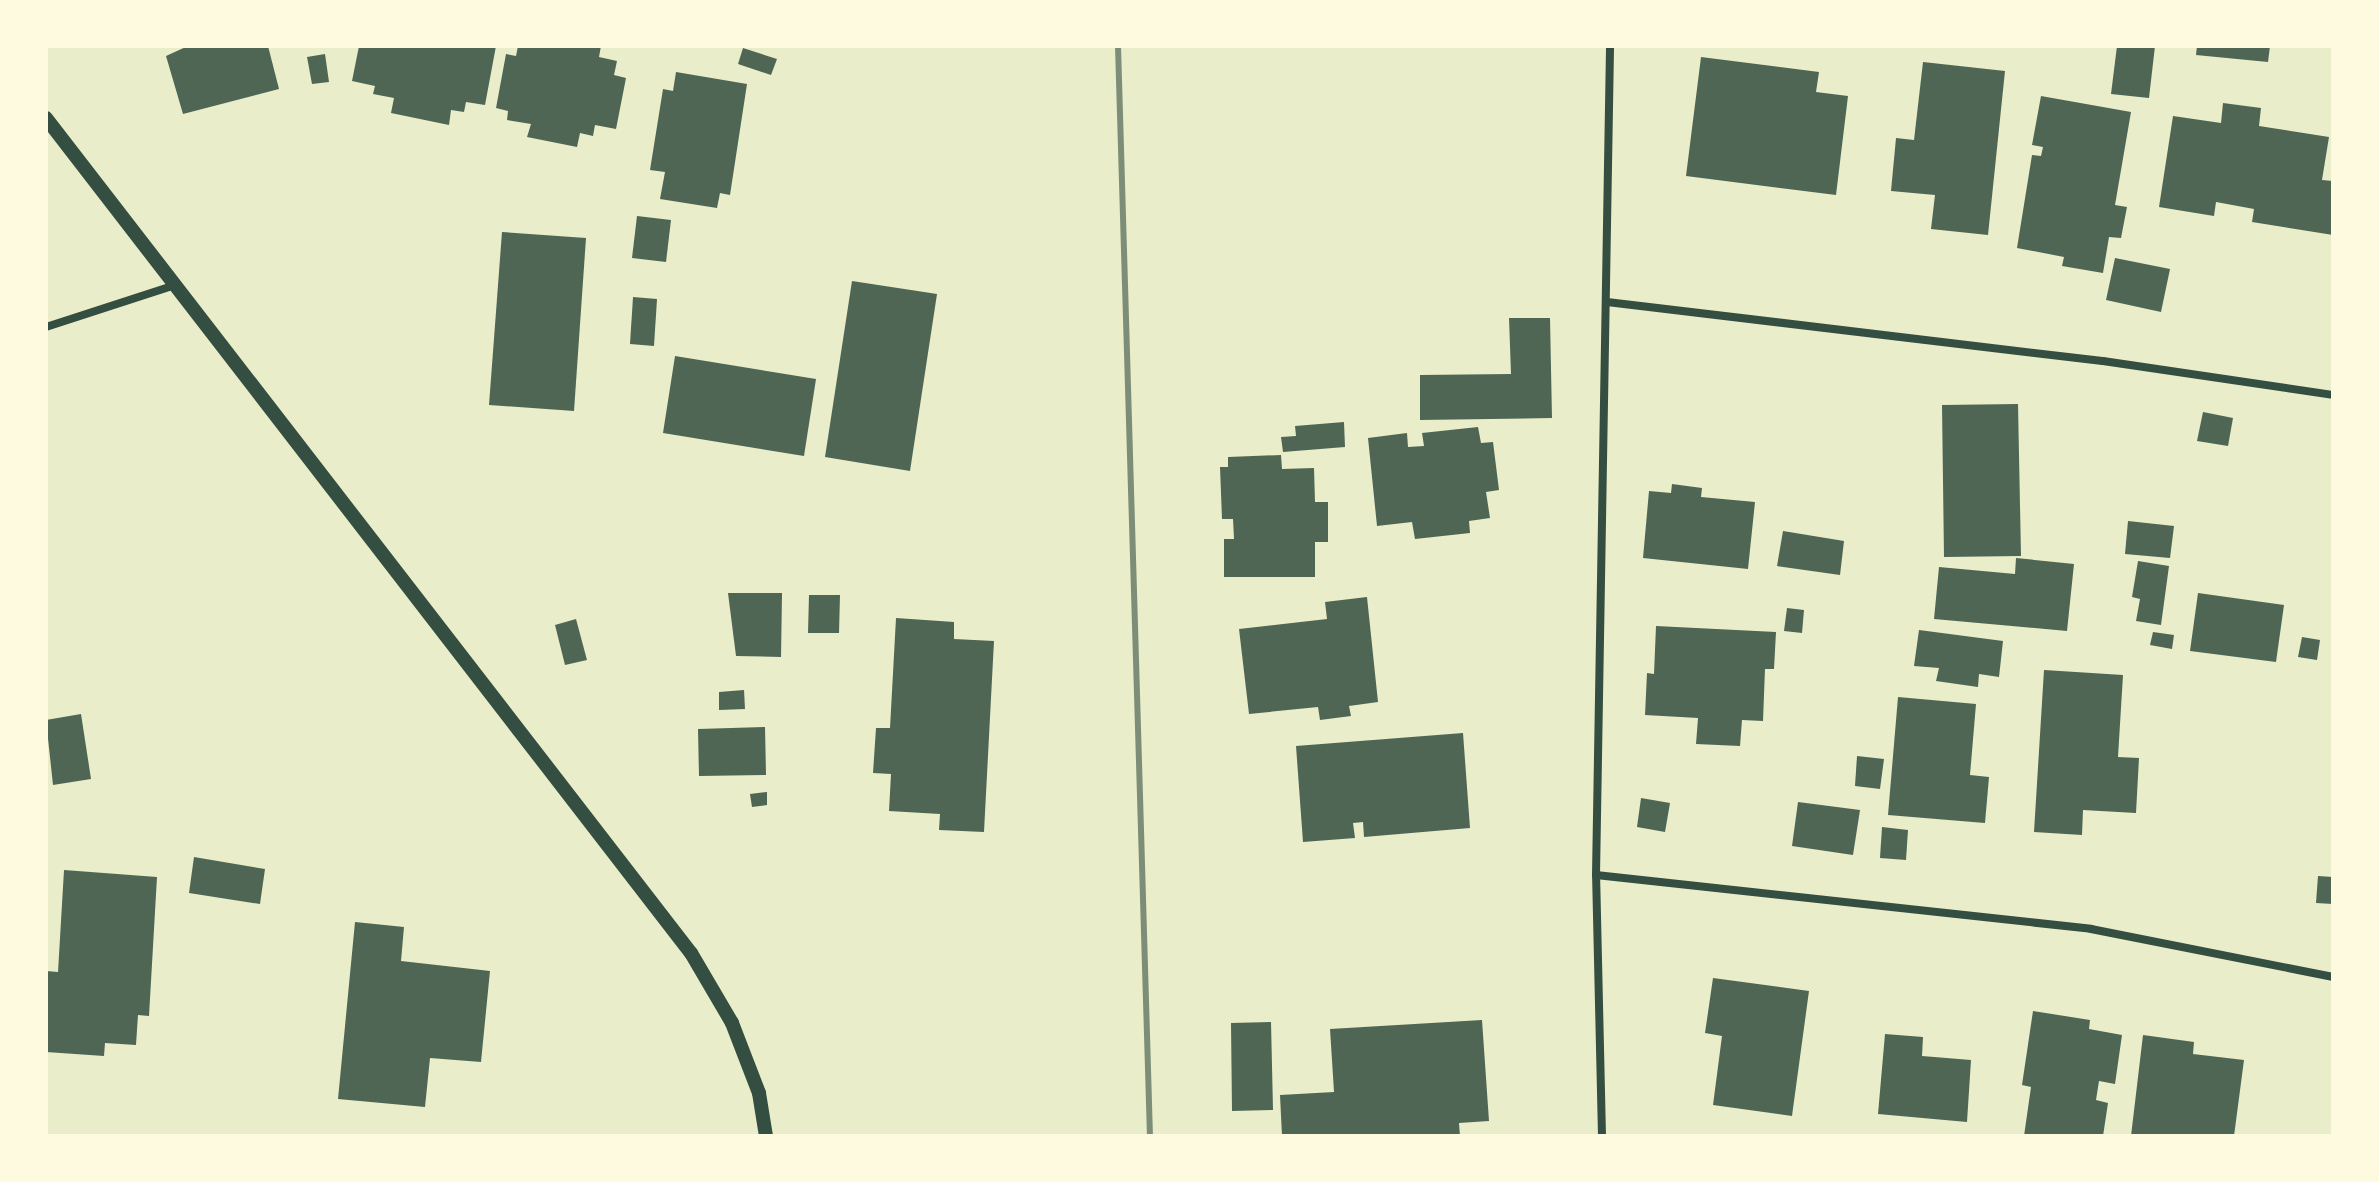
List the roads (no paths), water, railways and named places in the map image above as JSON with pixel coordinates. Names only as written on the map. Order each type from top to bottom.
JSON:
[{"type":"street","points":[[1602,1136],[1596,875],[1610,46]]},
{"type":"street","points":[[46,118],[691,953],[732,1023],[759,1093],[766,1136]]},
{"type":"street","points":[[46,327],[175,285]]},
{"type":"street","points":[[1607,302],[2087,359],[2333,395]]},
{"type":"street","points":[[1596,875],[2091,929],[2333,977]]},
{"type":"railway","points":[[1118,46],[1150,1136]]}]
